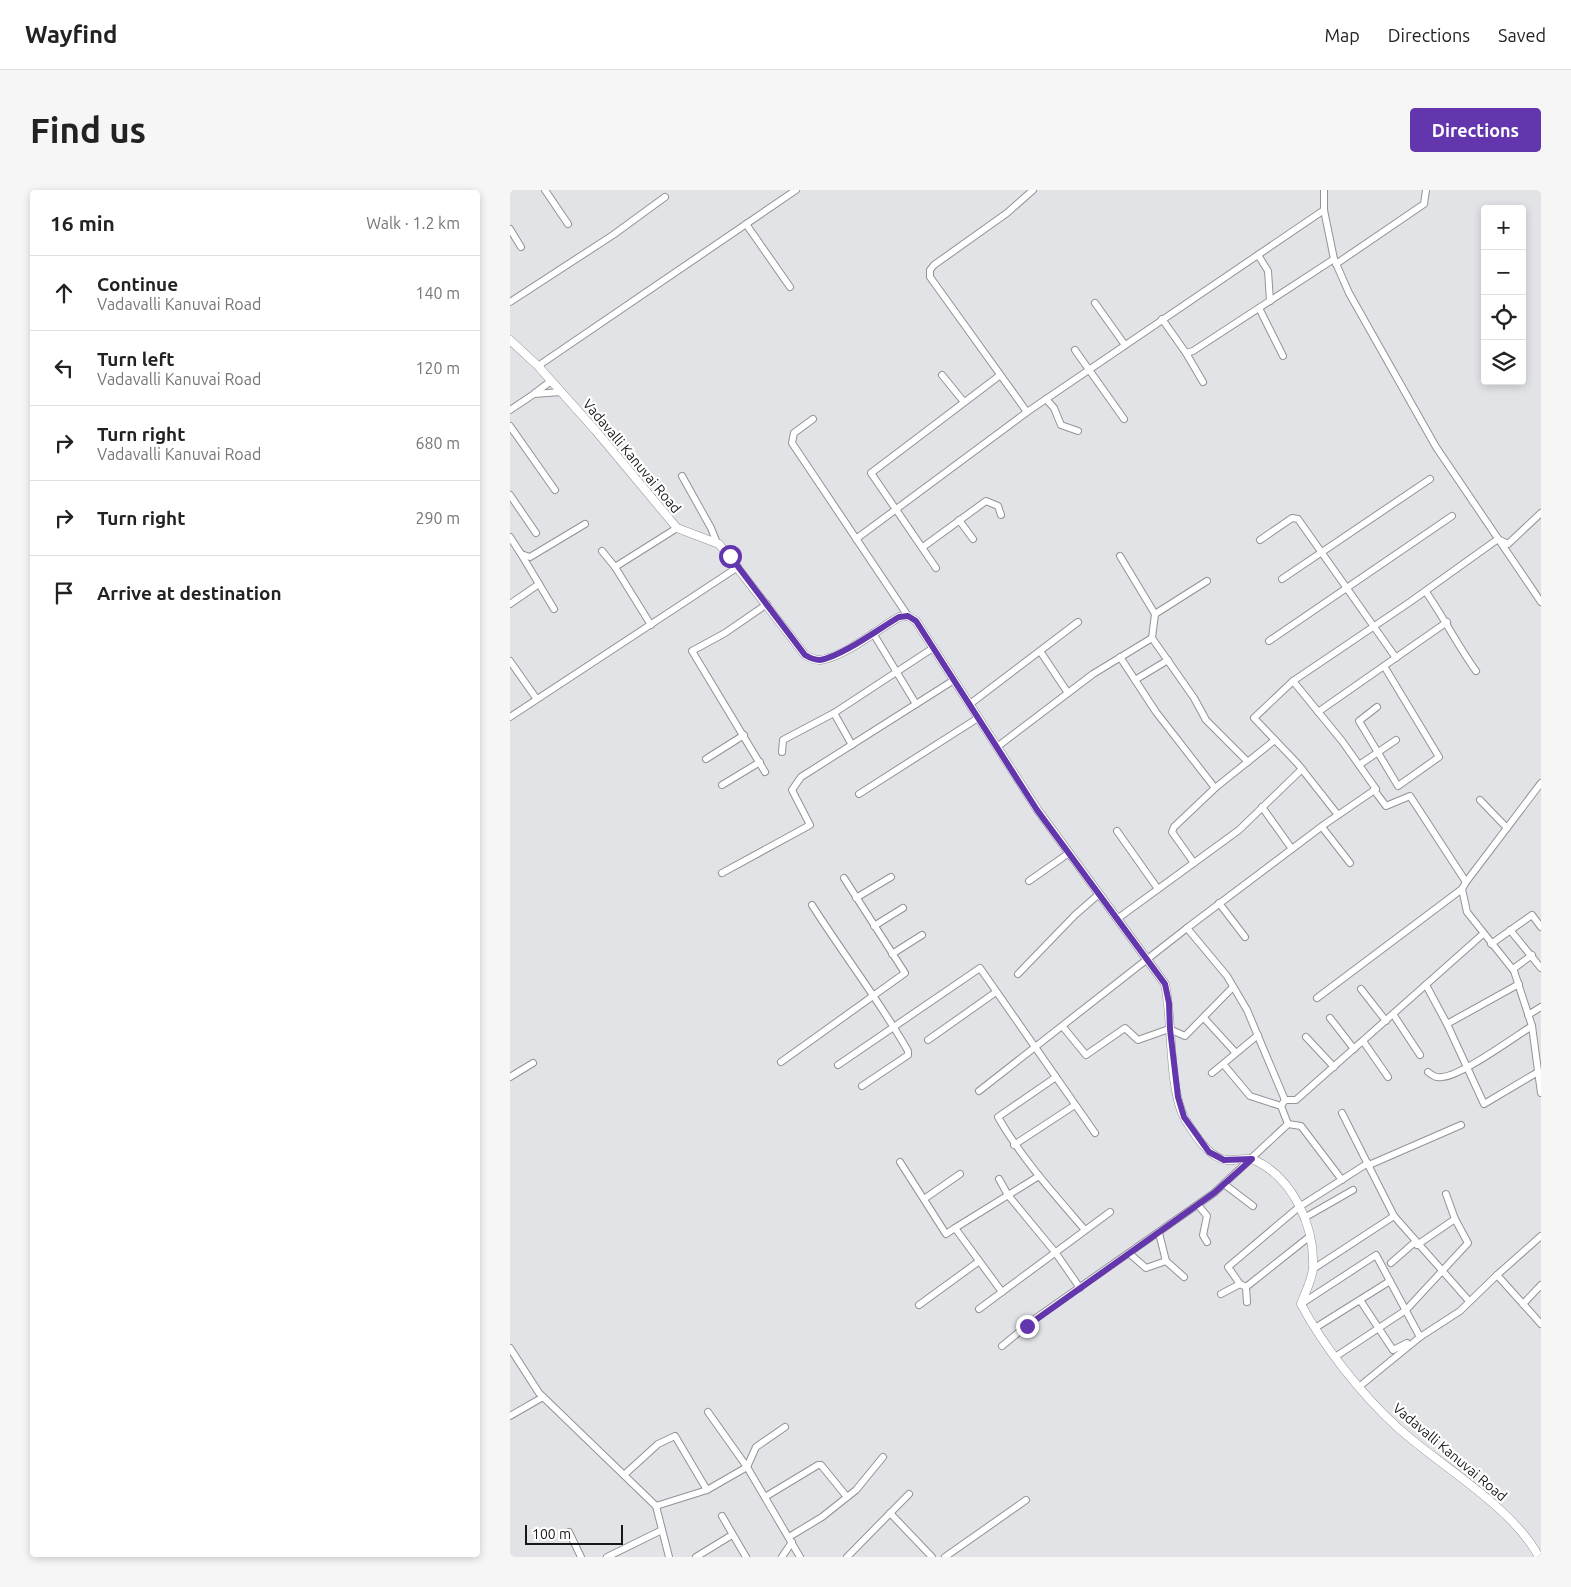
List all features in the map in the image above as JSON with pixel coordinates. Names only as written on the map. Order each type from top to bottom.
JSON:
[{"type":"street","points":[[545,190],[568,224]]},
{"type":"street","points":[[538,366],[796,190]]},
{"type":"street","points":[[1027,412],[999,376],[930,277],[930,270],[1007,213],[1033,190]]},
{"type":"street","points":[[1324,190],[1324,210],[1335,261],[1349,293],[1436,447],[1541,602]]},
{"type":"street","points":[[1186,353],[1193,351],[1424,204],[1426,190]]},
{"type":"street","points":[[510,302],[613,235],[665,197]]},
{"type":"street","points":[[856,539],[1027,412],[1324,210]]},
{"type":"street","points":[[746,224],[790,287]]},
{"type":"street","points":[[510,229],[521,247]]},
{"type":"street","points":[[1258,255],[1268,270],[1270,301]]},
{"type":"street","points":[[1095,303],[1125,345]]},
{"type":"street","points":[[1259,308],[1283,356]]},
{"type":"street","points":[[1162,319],[1186,353],[1203,382]]},
{"type":"street","name":"Vadavalli Kanuvai Road","points":[[510,340],[538,366],[677,528],[717,544],[738,567],[805,655],[812,659],[820,660],[837,654],[899,617],[908,616]]},
{"type":"street","points":[[1075,350],[1124,419]]},
{"type":"street","points":[[942,376],[964,402]]},
{"type":"street","points":[[936,568],[871,473],[999,376]]},
{"type":"street","points":[[510,410],[551,381]]},
{"type":"street","points":[[534,394],[561,392]]},
{"type":"street","points":[[1046,399],[1054,408],[1061,425],[1078,431]]},
{"type":"street","points":[[813,419],[794,433],[792,443],[908,616],[916,621],[1037,810],[1165,984],[1169,1003],[1178,1097],[1184,1117],[1209,1152],[1224,1160],[1252,1159],[1276,1174],[1296,1199],[1310,1237],[1313,1269],[1302,1304]]},
{"type":"street","points":[[510,426],[555,490]]},
{"type":"street","points":[[682,476],[711,528],[717,544]]},
{"type":"street","points":[[1282,579],[1430,479]]},
{"type":"street","points":[[510,494],[536,533]]},
{"type":"street","points":[[923,547],[986,501],[998,506],[1002,515]]},
{"type":"street","points":[[1498,540],[1508,544],[1541,514]]},
{"type":"street","points":[[1269,641],[1452,516]]},
{"type":"street","points":[[1260,540],[1295,518],[1298,519],[1396,658]]},
{"type":"street","points":[[959,520],[973,539]]},
{"type":"street","points":[[521,554],[530,558],[537,555],[585,524]]},
{"type":"street","points":[[615,567],[677,528]]},
{"type":"street","points":[[510,538],[554,609]]},
{"type":"street","points":[[1338,815],[1302,769],[1254,718],[1292,680],[1426,592],[1498,540]]},
{"type":"street","points":[[602,551],[615,567],[650,626]]},
{"type":"street","points":[[1120,556],[1155,614],[1152,638],[1194,698],[1206,720],[1248,762]]},
{"type":"street","points":[[510,717],[536,698],[650,626],[738,567]]},
{"type":"street","points":[[1155,614],[1207,581]]},
{"type":"street","points":[[510,604],[539,584]]},
{"type":"street","points":[[1426,592],[1447,622],[1459,648],[1476,672]]},
{"type":"street","points":[[765,772],[692,651],[726,632],[767,604]]},
{"type":"street","points":[[970,704],[1078,622]]},
{"type":"street","points":[[1318,712],[1447,622]]},
{"type":"street","points":[[873,632],[916,704]]},
{"type":"street","points":[[998,747],[1068,693],[1120,657],[1152,638]]},
{"type":"street","points":[[782,752],[783,740],[834,713],[933,648]]},
{"type":"street","points":[[1040,651],[1068,693]]},
{"type":"street","points":[[1120,657],[1156,712],[1215,788]]},
{"type":"street","points":[[1135,680],[1168,660]]},
{"type":"street","points":[[510,661],[536,698]]},
{"type":"street","points":[[1377,707],[1358,721],[1398,786],[1439,757],[1384,666]]},
{"type":"street","points":[[722,873],[810,824],[792,790],[801,777],[954,680]]},
{"type":"street","points":[[1292,680],[1359,765],[1386,806],[1410,796],[1466,882]]},
{"type":"street","points":[[834,713],[852,745]]},
{"type":"street","points":[[859,794],[978,718]]},
{"type":"street","points":[[706,759],[744,735]]},
{"type":"street","points":[[1194,863],[1172,832],[1174,827],[1215,788],[1274,740]]},
{"type":"street","points":[[1359,765],[1396,740]]},
{"type":"street","points":[[722,785],[760,762]]},
{"type":"street","points":[[1117,919],[1239,830],[1302,769]]},
{"type":"street","points":[[1317,998],[1462,889],[1507,828],[1540,788]]},
{"type":"street","points":[[979,1091],[1219,903],[1374,790]]},
{"type":"street","points":[[1480,800],[1507,828]]},
{"type":"street","points":[[1262,807],[1292,849]]},
{"type":"street","points":[[1322,827],[1350,864]]},
{"type":"street","points":[[1117,831],[1158,889]]},
{"type":"street","points":[[1029,881],[1069,853]]},
{"type":"street","points":[[856,898],[891,877]]},
{"type":"street","points":[[781,1062],[905,974],[844,878]]},
{"type":"street","points":[[1462,889],[1467,912],[1491,944],[1514,970],[1538,1046],[1541,1094]]},
{"type":"street","points":[[1018,974],[1075,915],[1099,894]]},
{"type":"street","points":[[1219,903],[1245,938]]},
{"type":"street","points":[[812,905],[874,995],[908,1051],[908,1055],[862,1086]]},
{"type":"street","points":[[874,926],[903,908]]},
{"type":"street","points":[[1491,944],[1532,915],[1541,927]]},
{"type":"street","points":[[1187,928],[1233,987],[1258,1035],[1283,1103],[1288,1124]]},
{"type":"street","points":[[1510,930],[1541,968]]},
{"type":"street","points":[[1224,1065],[1250,1096],[1283,1103],[1296,1100],[1483,934]]},
{"type":"street","points":[[892,954],[922,935]]},
{"type":"street","points":[[1514,970],[1532,956]]},
{"type":"street","points":[[838,1065],[980,968],[1095,1133]]},
{"type":"street","points":[[1447,1024],[1519,984]]},
{"type":"street","points":[[1426,985],[1468,1066],[1484,1104],[1540,1077]]},
{"type":"street","points":[[1063,1027],[1086,1055],[1126,1028],[1138,1040],[1170,1029],[1185,1036],[1233,987]]},
{"type":"street","points":[[1361,989],[1386,1021]]},
{"type":"street","points":[[928,1040],[996,992]]},
{"type":"street","points":[[1528,1015],[1541,1007]]},
{"type":"street","points":[[1393,1014],[1420,1055]]},
{"type":"street","points":[[1204,1018],[1235,1052]]},
{"type":"street","points":[[1330,1018],[1354,1049]]},
{"type":"street","points":[[1428,1072],[1434,1076],[1444,1077],[1468,1066],[1532,1026]]},
{"type":"street","points":[[1212,1073],[1224,1065],[1235,1052],[1258,1035]]},
{"type":"street","points":[[1306,1038],[1334,1067]]},
{"type":"street","points":[[1363,1041],[1388,1077]]},
{"type":"street","points":[[510,1076],[533,1063]]},
{"type":"street","points":[[1056,1077],[998,1117],[1014,1145],[1085,1230]]},
{"type":"street","points":[[1014,1145],[1075,1105]]},
{"type":"street","points":[[1342,1113],[1394,1216],[1416,1244],[1469,1300]]},
{"type":"street","points":[[1002,1346],[1036,1318],[1198,1205],[1252,1159],[1288,1124]]},
{"type":"street","points":[[1288,1124],[1301,1126],[1342,1180]]},
{"type":"street","points":[[1246,1302],[1243,1285],[1228,1266],[1299,1208],[1368,1164],[1460,1125]]},
{"type":"street","points":[[900,1162],[946,1234],[1039,1176]]},
{"type":"street","points":[[924,1199],[960,1174]]},
{"type":"street","points":[[999,1179],[1008,1195],[1055,1252],[1080,1288]]},
{"type":"street","points":[[1224,1184],[1252,1206]]},
{"type":"street","points":[[1304,1218],[1353,1190]]},
{"type":"street","points":[[1335,1357],[1406,1310],[1468,1243],[1454,1219],[1446,1194]]},
{"type":"street","points":[[1198,1205],[1207,1216],[1202,1235],[1208,1242]]},
{"type":"street","points":[[979,1309],[1110,1212]]},
{"type":"street","points":[[1313,1269],[1394,1216]]},
{"type":"street","points":[[1391,1263],[1454,1219]]},
{"type":"street","points":[[955,1228],[978,1262],[1002,1292]]},
{"type":"street","points":[[1158,1233],[1166,1261],[1184,1277]]},
{"type":"street","points":[[1360,1386],[1420,1337],[1460,1311],[1469,1300],[1541,1236]]},
{"type":"street","points":[[1221,1294],[1243,1285],[1310,1237]]},
{"type":"street","points":[[1130,1254],[1146,1268],[1166,1261]]},
{"type":"street","points":[[1302,1304],[1376,1255],[1420,1337]]},
{"type":"street","points":[[919,1305],[978,1262]]},
{"type":"street","points":[[1497,1276],[1541,1324]]},
{"type":"street","points":[[1315,1328],[1390,1281]]},
{"type":"street","points":[[1523,1304],[1541,1285]]},
{"type":"street","points":[[1360,1300],[1393,1350],[1408,1343]]},
{"type":"street","name":"Vadavalli Kanuvai Road","points":[[1302,1304],[1315,1328],[1335,1357],[1396,1426],[1519,1527],[1539,1557]]},
{"type":"street","points":[[510,1348],[543,1397],[656,1506],[669,1557]]},
{"type":"street","points":[[510,1415],[543,1397]]},
{"type":"street","points":[[708,1412],[747,1467],[800,1557]]},
{"type":"street","points":[[656,1506],[708,1490],[747,1467],[756,1447],[785,1427]]},
{"type":"street","points":[[624,1475],[658,1444],[675,1436],[708,1490]]},
{"type":"street","points":[[782,1557],[790,1539],[856,1490],[883,1457]]},
{"type":"street","points":[[765,1497],[818,1465],[821,1465],[847,1497]]},
{"type":"street","points":[[847,1557],[908,1494]]},
{"type":"street","points":[[945,1557],[1026,1500]]},
{"type":"street","points":[[890,1513],[932,1557]]},
{"type":"street","points":[[722,1516],[746,1557]]},
{"type":"street","points":[[607,1557],[662,1530]]},
{"type":"street","points":[[569,1532],[581,1557]]},
{"type":"street","points":[[696,1557],[732,1535]]},
{"type":"route","points":[[730,556],[805,655],[812,659],[820,660],[837,654],[899,617],[908,616],[916,621],[1037,810],[1165,984],[1169,1003],[1178,1097],[1184,1117],[1209,1152],[1224,1160],[1252,1159],[1214,1193],[1027,1326]]}]
